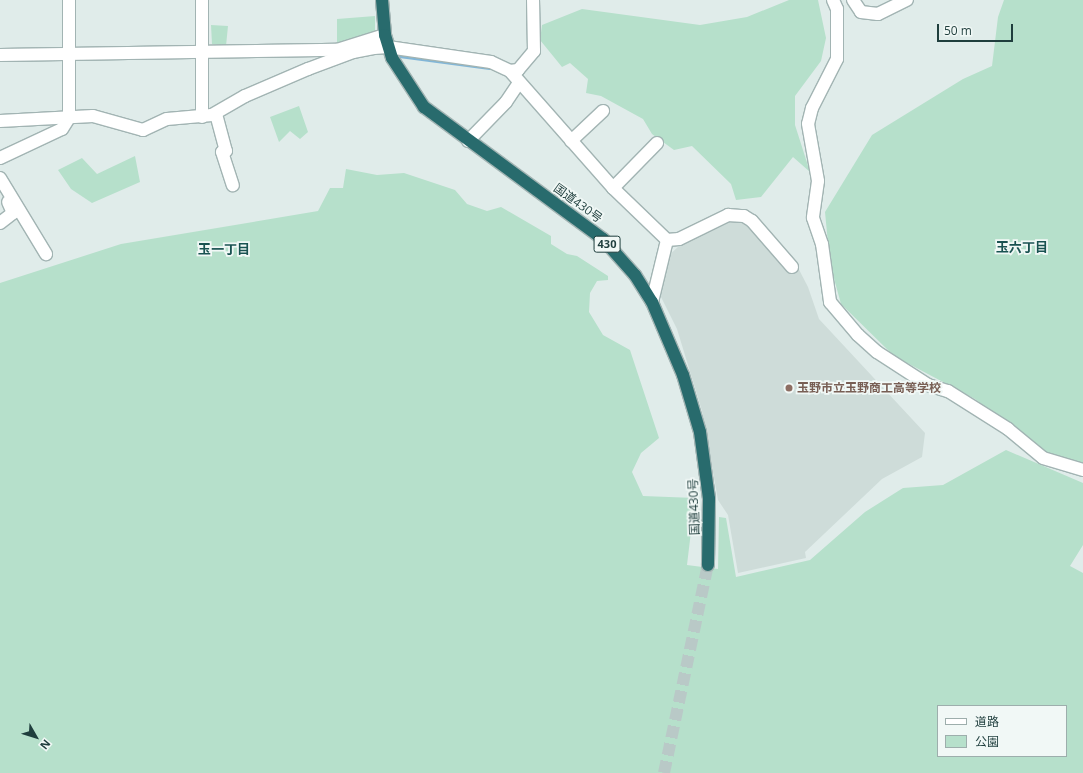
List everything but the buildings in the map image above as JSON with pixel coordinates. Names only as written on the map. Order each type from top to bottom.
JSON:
[{"type":"highway","name":"国道430号","points":[[382,0],[385,35],[388,47],[415,97],[468,141],[603,239],[635,275],[652,302],[683,375],[700,432],[709,499],[708,565]]},
{"type":"street","points":[[0,158],[62,128],[69,118],[69,0]]},
{"type":"street","points":[[202,0],[202,117]]},
{"type":"street","points":[[0,121],[93,116],[143,130],[167,119],[202,117],[216,114],[245,96],[353,52],[388,47],[491,62],[510,71],[518,70],[534,51],[533,0]]},
{"type":"street","points":[[833,0],[837,9],[837,59],[812,108],[808,124],[818,180],[813,218],[822,244],[830,302],[852,330],[877,352],[928,385],[948,392],[1008,429],[1044,458],[1083,470]]},
{"type":"street","points":[[853,0],[861,12],[878,14],[907,0]]},
{"type":"street","points":[[0,55],[69,52],[337,50],[385,35]]},
{"type":"street","points":[[510,71],[518,84],[613,188],[666,240],[679,239],[728,215],[744,216],[757,226],[792,267]]},
{"type":"street","points":[[468,141],[506,102],[518,84]]},
{"type":"street","points":[[571,141],[604,111]]},
{"type":"street","points":[[216,114],[226,151],[222,152],[233,185]]},
{"type":"street","points":[[613,188],[657,143]]},
{"type":"street","points":[[0,178],[46,254]]},
{"type":"street","points":[[0,223],[13,214],[7,199],[11,197]]},
{"type":"street","points":[[652,302],[666,240]]},
{"type":"shaded area","name":"玉野市立玉野商工高等学校","points":[[729,219],[743,222],[785,265],[794,260],[808,287],[819,319],[925,433],[922,457],[882,479],[805,552],[806,558],[738,573],[728,515],[718,500],[702,411],[677,329],[660,295],[665,259],[679,246],[703,231]]},
{"type":"green space","points":[[789,0],[818,0],[826,38],[821,61],[795,96],[795,125],[810,172],[793,157],[761,197],[736,200],[731,184],[692,146],[674,150],[652,134],[643,119],[601,96],[586,93],[588,79],[570,63],[562,67],[540,40],[542,25],[582,9],[700,25],[747,17]]},
{"type":"green space","points":[[1004,0],[1083,0],[1083,464],[1051,457],[975,399],[894,356],[841,304],[830,264],[825,212],[872,135],[963,79],[992,66],[998,17]]},
{"type":"green space","points":[[375,16],[375,35],[337,43],[337,19]]},
{"type":"green space","points":[[211,25],[228,26],[226,46],[212,44]]},
{"type":"green space","points":[[299,106],[308,132],[300,139],[290,131],[279,142],[270,117]]},
{"type":"green space","points":[[135,156],[140,182],[92,203],[71,189],[58,170],[82,158],[97,174]]},
{"type":"green space","points":[[346,169],[377,175],[404,173],[455,190],[467,204],[487,211],[501,207],[551,236],[551,244],[567,254],[577,256],[608,276],[608,280],[597,281],[590,293],[589,312],[603,335],[630,350],[659,438],[641,453],[632,472],[643,496],[695,498],[687,565],[718,569],[719,517],[726,518],[736,577],[810,560],[865,512],[903,488],[943,485],[1006,450],[1083,483],[1083,545],[1070,566],[1083,573],[1083,773],[0,773],[0,283],[121,244],[318,211],[330,188],[343,188]]},
{"type":"waterway","points":[[399,56],[489,68]]},
{"type":"tunnel","points":[[664,773],[708,565]]},
{"type":"place","name":"玉野市立玉野商工高等学校","points":[[789,388]]},
{"type":"district","name":"玉六丁目","points":[[1022,247]]},
{"type":"district","name":"玉一丁目","points":[[224,249]]}]
